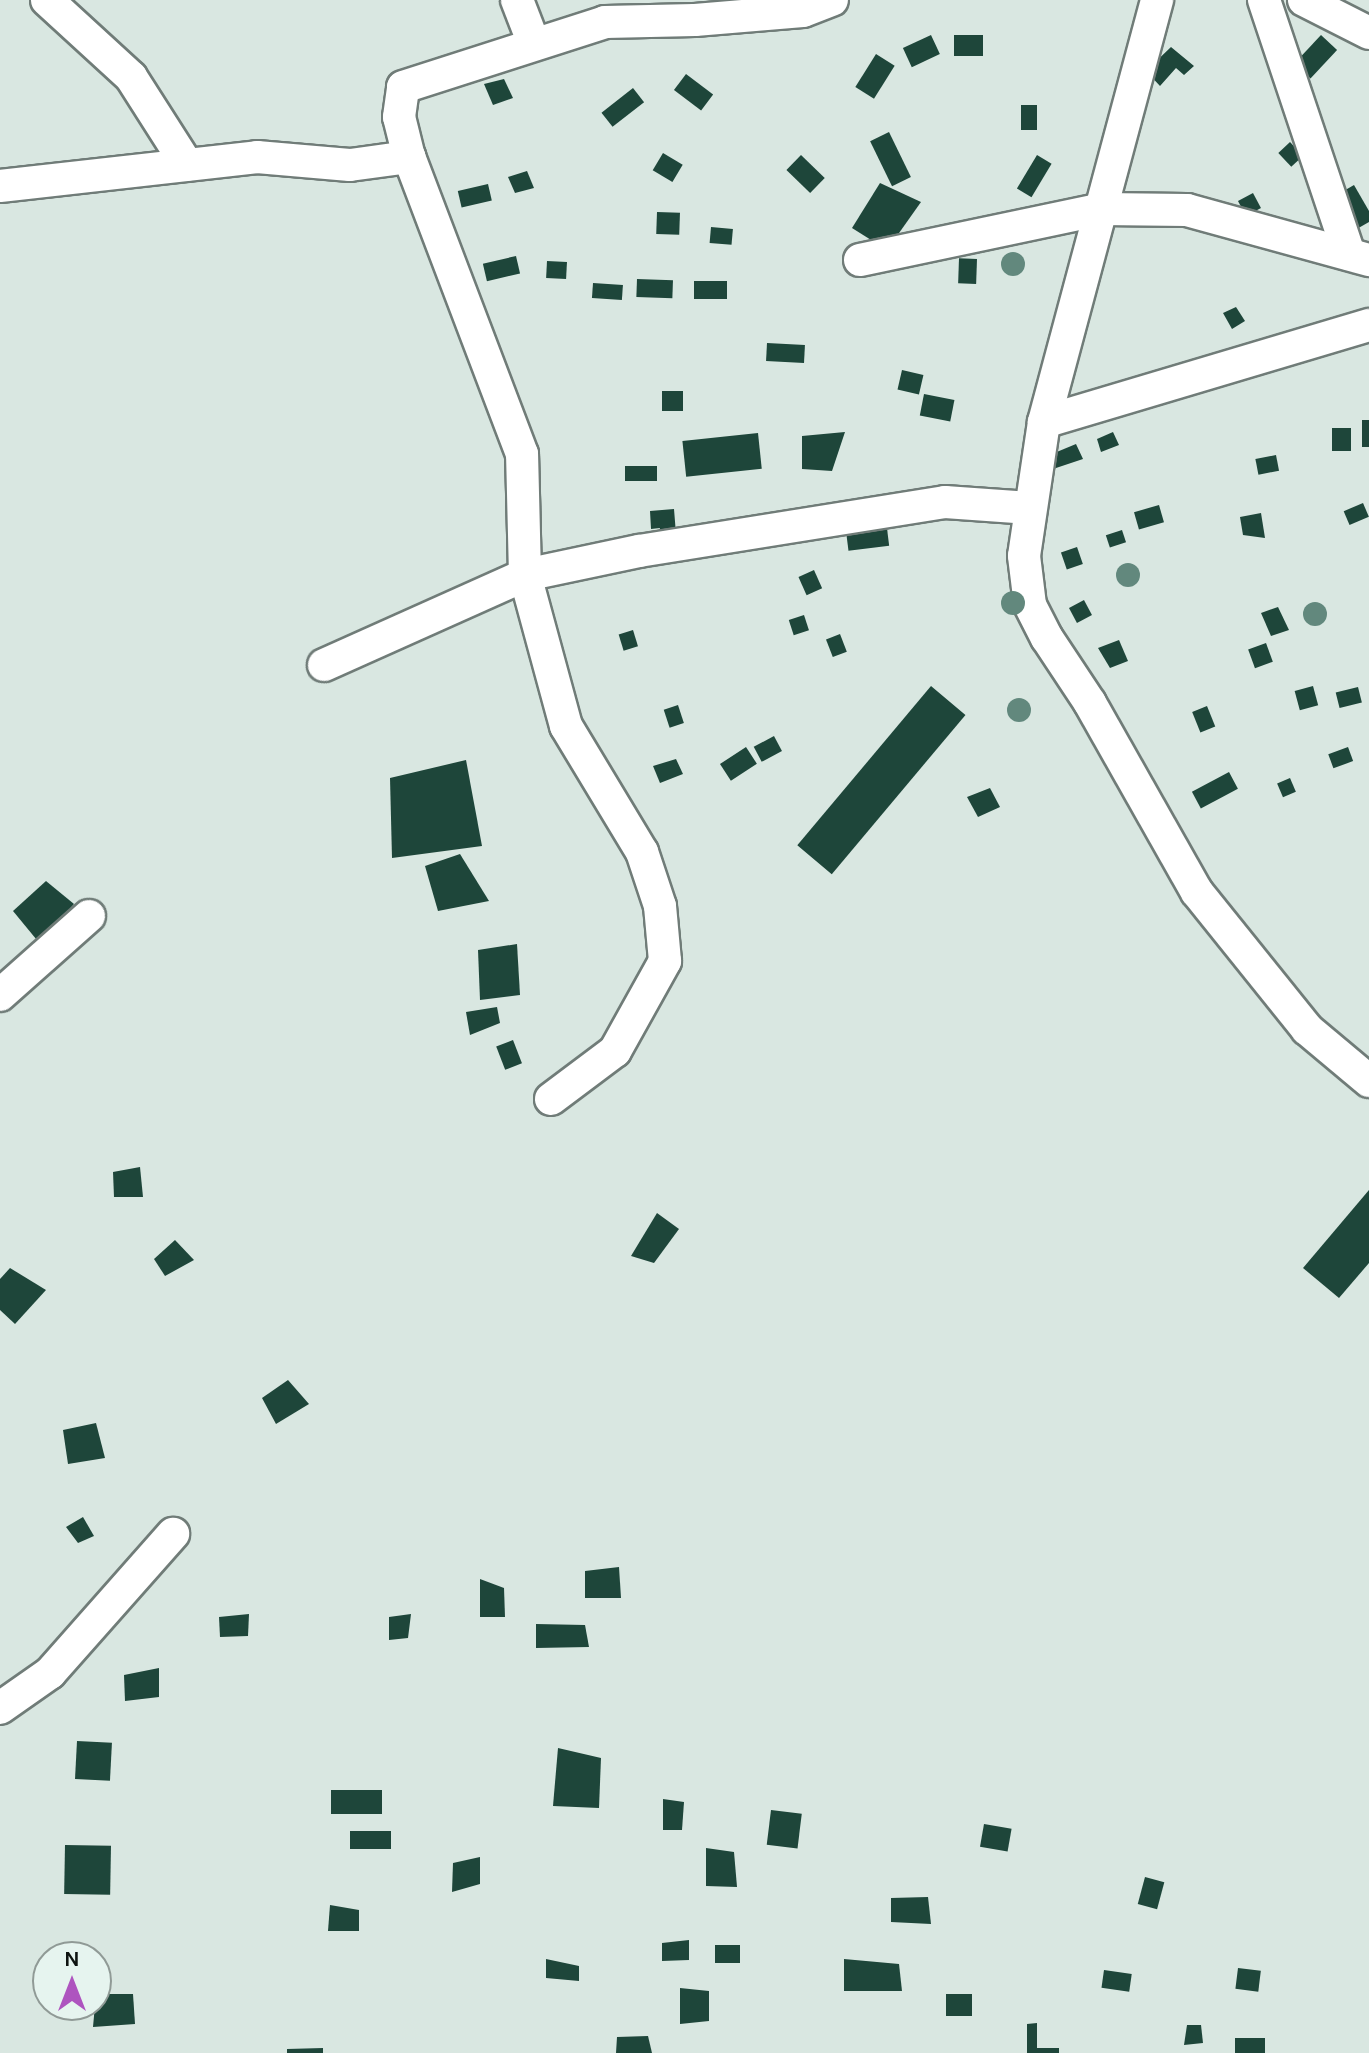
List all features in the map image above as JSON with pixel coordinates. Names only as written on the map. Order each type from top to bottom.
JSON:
[{"type":"street","points":[[47,0],[131,77],[187,165]]},
{"type":"street","points":[[517,0],[534,44]]},
{"type":"street","points":[[551,1099],[615,1051],[665,961],[660,906],[642,852],[566,726],[525,575],[522,454],[409,157],[399,117],[403,87],[605,22],[695,20],[803,11],[832,0]]},
{"type":"street","points":[[1157,0],[1044,422],[1024,556],[1030,605],[1047,638],[1090,703],[1189,880],[1307,1029],[1369,1081]]},
{"type":"street","points":[[1264,0],[1359,257]]},
{"type":"street","points":[[1305,0],[1369,33]]},
{"type":"street","points":[[0,186],[257,157],[350,165],[409,157]]},
{"type":"street","points":[[860,260],[1102,209],[1187,210],[1359,257]]},
{"type":"street","points":[[1044,422],[1369,325]]},
{"type":"street","points":[[324,665],[525,575],[639,551],[945,502],[1030,508]]},
{"type":"street","points":[[0,995],[89,916]]},
{"type":"street","points":[[0,1708],[50,1673],[173,1534]]},
{"type":"building","points":[[931,35],[940,54],[912,67],[903,48]]},
{"type":"building","points":[[954,35],[983,35],[983,56],[954,56]]},
{"type":"building","points":[[1321,35],[1337,50],[1310,79],[1294,64]]},
{"type":"building","points":[[1171,47],[1194,66],[1184,75],[1176,68],[1160,86],[1146,71]]},
{"type":"building","points":[[876,54],[895,66],[874,99],[855,87]]},
{"type":"building","points":[[686,74],[713,94],[701,110],[674,90]]},
{"type":"building","points":[[504,79],[513,98],[493,105],[484,84]]},
{"type":"building","points":[[633,88],[644,102],[613,127],[601,113]]},
{"type":"building","points":[[1021,105],[1037,105],[1037,130],[1021,130]]},
{"type":"building","points":[[889,132],[911,177],[892,186],[870,141]]},
{"type":"building","points":[[1290,142],[1303,156],[1291,167],[1278,153]]},
{"type":"building","points":[[663,153],[683,165],[672,182],[653,170]]},
{"type":"building","points":[[801,155],[825,178],[810,193],[786,170]]},
{"type":"building","points":[[1037,155],[1052,164],[1031,197],[1017,188]]},
{"type":"building","points":[[527,171],[534,188],[515,193],[508,177]]},
{"type":"building","points":[[880,183],[921,202],[887,250],[852,228]]},
{"type":"building","points":[[488,184],[492,201],[462,208],[458,191]]},
{"type":"building","points":[[1354,185],[1369,211],[1369,222],[1355,230],[1335,196]]},
{"type":"building","points":[[1253,193],[1261,208],[1246,216],[1238,201]]},
{"type":"building","points":[[657,212],[680,213],[679,235],[656,234]]},
{"type":"building","points":[[711,227],[733,229],[732,245],[710,243]]},
{"type":"building","points":[[516,256],[520,274],[487,281],[483,264]]},
{"type":"building","points":[[959,258],[977,259],[976,284],[958,283]]},
{"type":"building","points":[[547,261],[567,262],[566,279],[546,278]]},
{"type":"building","points":[[637,279],[673,280],[672,298],[636,297]]},
{"type":"building","points":[[694,281],[727,281],[727,299],[694,299]]},
{"type":"building","points":[[593,283],[623,285],[622,300],[592,298]]},
{"type":"building","points":[[1236,307],[1245,321],[1232,329],[1223,313]]},
{"type":"building","points":[[767,343],[805,345],[804,363],[766,361]]},
{"type":"building","points":[[902,370],[923,375],[919,394],[898,389]]},
{"type":"building","points":[[662,391],[683,391],[683,411],[662,411]]},
{"type":"building","points":[[924,394],[954,400],[950,422],[920,416]]},
{"type":"building","points":[[1362,420],[1369,420],[1369,447],[1362,447]]},
{"type":"building","points":[[1332,428],[1351,428],[1351,451],[1332,451]]},
{"type":"building","points":[[845,432],[832,471],[802,469],[802,436]]},
{"type":"building","points":[[1113,432],[1119,445],[1101,452],[1097,439]]},
{"type":"building","points":[[758,433],[762,469],[686,477],[682,441]]},
{"type":"building","points":[[1076,444],[1083,459],[1053,469],[1047,456]]},
{"type":"building","points":[[1276,455],[1279,471],[1258,475],[1255,459]]},
{"type":"building","points":[[625,466],[657,466],[657,481],[625,481]]},
{"type":"building","points":[[1363,503],[1369,517],[1350,525],[1344,511]]},
{"type":"building","points":[[1159,505],[1164,522],[1139,529],[1134,512]]},
{"type":"building","points":[[674,509],[676,534],[658,535],[660,528],[651,529],[650,511]]},
{"type":"building","points":[[1261,513],[1265,538],[1243,535],[1240,517]]},
{"type":"building","points":[[886,520],[889,546],[848,551],[845,525]]},
{"type":"building","points":[[1122,530],[1126,542],[1110,548],[1106,535]]},
{"type":"building","points":[[1077,547],[1083,564],[1067,570],[1061,553]]},
{"type":"building","points":[[814,570],[822,588],[807,595],[798,577]]},
{"type":"building","points":[[1084,600],[1092,615],[1077,623],[1069,608]]},
{"type":"building","points":[[1278,607],[1289,630],[1271,636],[1261,613]]},
{"type":"building","points":[[804,615],[809,630],[794,635],[789,620]]},
{"type":"building","points":[[633,630],[638,646],[624,651],[619,634]]},
{"type":"building","points":[[840,634],[847,652],[833,657],[826,639]]},
{"type":"building","points":[[1119,640],[1128,661],[1110,668],[1098,648]]},
{"type":"building","points":[[1266,643],[1273,662],[1255,668],[1248,649]]},
{"type":"building","points":[[931,686],[965,715],[832,874],[797,845]]},
{"type":"building","points":[[1313,686],[1318,705],[1300,710],[1295,691]]},
{"type":"building","points":[[1358,687],[1362,703],[1340,708],[1336,693]]},
{"type":"building","points":[[678,705],[684,723],[670,728],[664,710]]},
{"type":"building","points":[[1207,706],[1215,726],[1200,732],[1192,712]]},
{"type":"building","points":[[774,736],[782,751],[762,762],[754,747]]},
{"type":"building","points":[[746,747],[757,764],[731,781],[720,764]]},
{"type":"building","points":[[1348,747],[1353,761],[1333,768],[1328,754]]},
{"type":"building","points":[[676,759],[683,774],[660,783],[653,766]]},
{"type":"building","points":[[466,760],[482,846],[392,858],[390,778]]},
{"type":"building","points":[[1229,772],[1238,789],[1201,808],[1192,792]]},
{"type":"building","points":[[1290,778],[1296,792],[1283,797],[1277,783]]},
{"type":"building","points":[[990,788],[1000,807],[978,817],[967,797]]},
{"type":"building","points":[[460,854],[489,901],[438,911],[425,866]]},
{"type":"building","points":[[46,881],[74,904],[41,945],[13,911]]},
{"type":"building","points":[[517,944],[520,995],[480,1000],[478,950]]},
{"type":"building","points":[[497,1007],[500,1023],[470,1035],[466,1012]]},
{"type":"building","points":[[513,1040],[522,1063],[505,1070],[496,1046]]},
{"type":"building","points":[[140,1167],[143,1197],[114,1197],[113,1172]]},
{"type":"building","points":[[1369,1190],[1369,1263],[1339,1298],[1303,1268]]},
{"type":"building","points":[[657,1213],[679,1229],[654,1263],[631,1256]]},
{"type":"building","points":[[175,1240],[194,1260],[165,1276],[154,1259]]},
{"type":"building","points":[[10,1268],[46,1290],[15,1324],[0,1310],[0,1279]]},
{"type":"building","points":[[288,1380],[309,1404],[276,1424],[262,1398]]},
{"type":"building","points":[[96,1423],[105,1458],[68,1464],[63,1430]]},
{"type":"building","points":[[83,1517],[94,1536],[78,1543],[66,1527]]},
{"type":"building","points":[[619,1567],[621,1598],[585,1598],[585,1571]]},
{"type":"building","points":[[480,1579],[504,1588],[505,1617],[480,1617]]},
{"type":"building","points":[[249,1614],[248,1636],[220,1637],[219,1617]]},
{"type":"building","points":[[411,1614],[408,1638],[389,1640],[389,1617]]},
{"type":"building","points":[[536,1624],[585,1625],[589,1647],[536,1648]]},
{"type":"building","points":[[159,1668],[159,1697],[125,1701],[124,1675]]},
{"type":"building","points":[[77,1741],[112,1743],[110,1781],[75,1779]]},
{"type":"building","points":[[558,1748],[601,1758],[599,1808],[553,1806]]},
{"type":"building","points":[[331,1790],[382,1790],[382,1814],[331,1814]]},
{"type":"building","points":[[663,1799],[684,1802],[682,1830],[663,1830]]},
{"type":"building","points":[[771,1810],[802,1814],[798,1849],[767,1845]]},
{"type":"building","points":[[984,1824],[1012,1829],[1008,1852],[980,1847]]},
{"type":"building","points":[[350,1831],[391,1831],[391,1849],[350,1849]]},
{"type":"building","points":[[65,1845],[111,1846],[110,1895],[64,1894]]},
{"type":"building","points":[[706,1848],[734,1852],[737,1887],[706,1886]]},
{"type":"building","points":[[480,1857],[480,1884],[452,1892],[453,1863]]},
{"type":"building","points":[[1145,1877],[1164,1882],[1157,1909],[1138,1904]]},
{"type":"building","points":[[928,1897],[931,1924],[891,1922],[891,1898]]},
{"type":"building","points":[[330,1905],[359,1910],[359,1931],[328,1931]]},
{"type":"building","points":[[689,1940],[689,1960],[662,1961],[662,1943]]},
{"type":"building","points":[[715,1945],[740,1945],[740,1963],[715,1963]]},
{"type":"building","points":[[546,1959],[579,1966],[579,1981],[546,1978]]},
{"type":"building","points":[[844,1959],[899,1964],[902,1991],[844,1991]]},
{"type":"building","points":[[1238,1968],[1261,1971],[1258,1992],[1235,1989]]},
{"type":"building","points":[[1104,1970],[1132,1974],[1129,1992],[1101,1988]]},
{"type":"building","points":[[680,1988],[709,1991],[709,2021],[680,2024]]},
{"type":"building","points":[[112,1994],[133,1994],[135,2024],[93,2027],[94,2021],[112,2021]]},
{"type":"building","points":[[946,1994],[972,1994],[972,2016],[946,2016]]},
{"type":"building","points":[[1037,2023],[1037,2048],[1059,2048],[1059,2053],[1027,2053],[1027,2024]]},
{"type":"building","points":[[1187,2025],[1201,2025],[1203,2043],[1184,2045]]},
{"type":"building","points":[[648,2036],[652,2053],[616,2053],[617,2037]]},
{"type":"building","points":[[1235,2038],[1265,2038],[1265,2053],[1235,2053]]},
{"type":"building","points":[[323,2048],[323,2053],[287,2053],[287,2049]]}]
